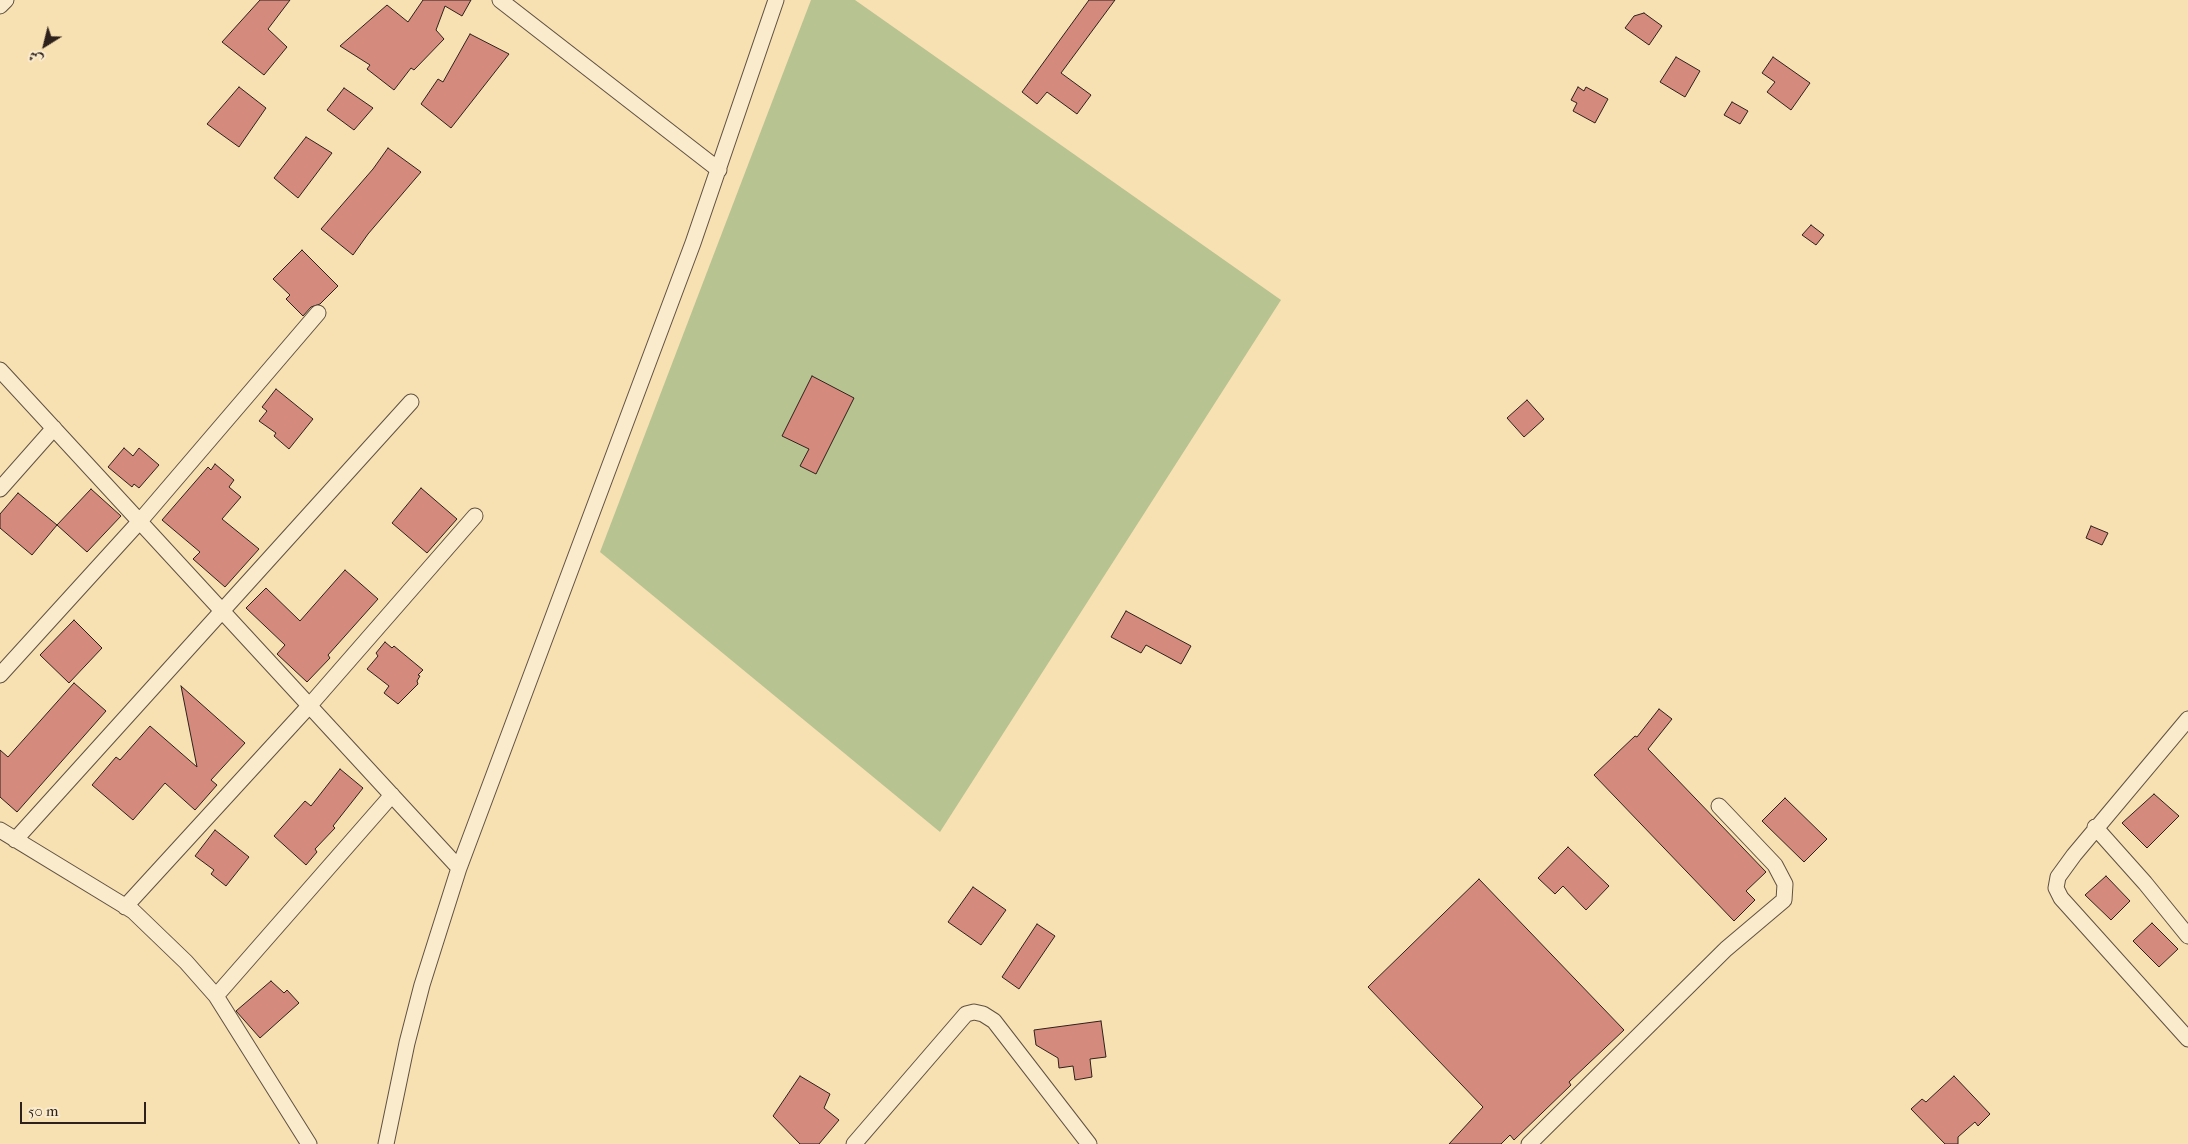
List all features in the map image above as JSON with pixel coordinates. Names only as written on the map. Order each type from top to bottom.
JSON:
[{"type":"street","points":[[0,6],[6,0]]},
{"type":"street","points":[[500,0],[719,170]]},
{"type":"street","points":[[386,1144],[407,1043],[422,985],[459,868],[719,170],[776,0]]},
{"type":"street","points":[[0,675],[140,521],[318,313]]},
{"type":"street","points":[[0,370],[459,868]]},
{"type":"street","points":[[15,840],[411,402]]},
{"type":"street","points":[[0,489],[54,428]]},
{"type":"street","points":[[125,906],[310,706],[476,516]]},
{"type":"street","points":[[2188,719],[2095,827],[2058,877],[2056,888],[2061,898],[2188,1039]]},
{"type":"street","points":[[216,996],[392,795]]},
{"type":"street","points":[[1529,1144],[1726,948],[1784,900],[1785,884],[1775,865],[1719,806]]},
{"type":"street","points":[[2095,827],[2145,882],[2188,936]]},
{"type":"street","points":[[0,830],[133,911],[186,962],[216,996],[310,1144]]},
{"type":"street","points":[[854,1144],[966,1014],[974,1012],[983,1014],[994,1021],[1089,1144]]},
{"type":"green space","points":[[811,0],[855,0],[1281,300],[940,832],[600,552]]},
{"type":"building","points":[[260,0],[290,0],[268,29],[287,47],[264,75],[222,42]]},
{"type":"building","points":[[423,0],[471,0],[462,16],[445,6],[436,30],[444,39],[414,70],[411,68],[394,90],[367,69],[370,65],[340,46],[387,5],[408,22]]},
{"type":"building","points":[[1089,0],[1115,0],[1061,73],[1091,95],[1077,114],[1047,92],[1037,104],[1022,92]]},
{"type":"building","points":[[1644,13],[1662,26],[1649,45],[1625,28],[1634,16]]},
{"type":"building","points":[[470,34],[509,54],[451,128],[421,104],[438,79],[443,82]]},
{"type":"building","points":[[1676,57],[1700,71],[1685,97],[1660,82]]},
{"type":"building","points":[[1773,57],[1810,83],[1791,110],[1767,92],[1775,82],[1762,73]]},
{"type":"building","points":[[239,87],[266,108],[239,147],[207,124]]},
{"type":"building","points":[[1578,87],[1584,91],[1586,87],[1608,99],[1595,123],[1573,111],[1577,103],[1571,100]]},
{"type":"building","points":[[344,88],[373,108],[354,130],[327,110]]},
{"type":"building","points":[[1732,102],[1748,111],[1740,124],[1724,115]]},
{"type":"building","points":[[306,137],[332,153],[298,198],[274,178]]},
{"type":"building","points":[[388,148],[421,172],[368,234],[353,255],[321,229],[373,169]]},
{"type":"building","points":[[1811,225],[1824,235],[1816,245],[1802,235]]},
{"type":"building","points":[[302,250],[338,286],[320,304],[311,307],[303,316],[286,299],[290,295],[273,279]]},
{"type":"building","points":[[812,376],[854,398],[816,474],[800,466],[809,449],[782,436]]},
{"type":"building","points":[[276,389],[313,419],[289,449],[274,436],[276,433],[259,421],[267,411],[262,407]]},
{"type":"building","points":[[1527,400],[1544,419],[1524,437],[1507,418]]},
{"type":"building","points":[[124,448],[133,456],[139,448],[159,465],[139,488],[134,484],[132,487],[108,467]]},
{"type":"building","points":[[215,464],[234,480],[229,487],[241,497],[222,519],[259,549],[225,587],[193,559],[200,552],[162,520],[208,467],[211,470]]},
{"type":"building","points":[[421,488],[457,519],[427,553],[392,523]]},
{"type":"building","points":[[91,489],[121,516],[87,552],[57,525]]},
{"type":"building","points":[[18,493],[57,525],[32,555],[0,528],[0,514]]},
{"type":"building","points":[[2091,526],[2108,533],[2102,545],[2086,538]]},
{"type":"building","points":[[345,570],[378,599],[328,655],[330,658],[307,682],[277,654],[285,645],[246,608],[266,588],[300,621]]},
{"type":"building","points":[[1126,611],[1191,646],[1181,664],[1146,645],[1141,653],[1111,637]]},
{"type":"building","points":[[74,620],[102,648],[69,683],[40,655]]},
{"type":"building","points":[[385,642],[392,648],[394,646],[423,670],[418,675],[420,676],[417,681],[418,684],[398,704],[384,693],[389,686],[367,669],[378,656],[376,653]]},
{"type":"building","points":[[74,683],[106,711],[17,812],[0,797],[0,750],[8,757]]},
{"type":"building","points":[[181,686],[245,743],[211,780],[217,785],[195,810],[165,783],[133,820],[92,785],[116,757],[120,760],[150,726],[197,767]]},
{"type":"building","points":[[1659,709],[1672,719],[1648,749],[1766,872],[1746,891],[1755,900],[1734,921],[1594,775],[1635,736],[1637,737]]},
{"type":"building","points":[[340,769],[363,788],[333,826],[335,828],[315,849],[317,852],[306,865],[274,836],[305,801],[311,806]]},
{"type":"building","points":[[2154,794],[2179,816],[2147,848],[2122,823]]},
{"type":"building","points":[[1785,798],[1827,839],[1804,862],[1762,821]]},
{"type":"building","points":[[215,830],[249,857],[226,886],[211,874],[214,870],[195,856]]},
{"type":"building","points":[[1568,847],[1609,886],[1586,910],[1563,886],[1555,894],[1538,878]]},
{"type":"building","points":[[2106,876],[2130,901],[2111,920],[2085,895]]},
{"type":"building","points":[[1479,879],[1624,1030],[1569,1082],[1571,1085],[1514,1140],[1510,1135],[1501,1144],[1449,1144],[1483,1107],[1368,987]]},
{"type":"building","points":[[973,887],[1006,910],[981,945],[948,922]]},
{"type":"building","points":[[2152,923],[2178,949],[2159,967],[2133,941]]},
{"type":"building","points":[[1037,924],[1055,936],[1019,989],[1002,977]]},
{"type":"building","points":[[271,981],[284,993],[287,990],[299,1003],[260,1038],[236,1011]]},
{"type":"building","points":[[1101,1021],[1106,1057],[1090,1059],[1092,1077],[1075,1080],[1073,1066],[1059,1068],[1058,1058],[1036,1045],[1034,1030]]},
{"type":"building","points":[[800,1076],[830,1094],[824,1108],[839,1120],[819,1144],[800,1144],[773,1116]]},
{"type":"building","points":[[1954,1076],[1990,1114],[1978,1126],[1975,1122],[1958,1137],[1958,1144],[1945,1144],[1911,1109],[1922,1099],[1926,1102]]}]
